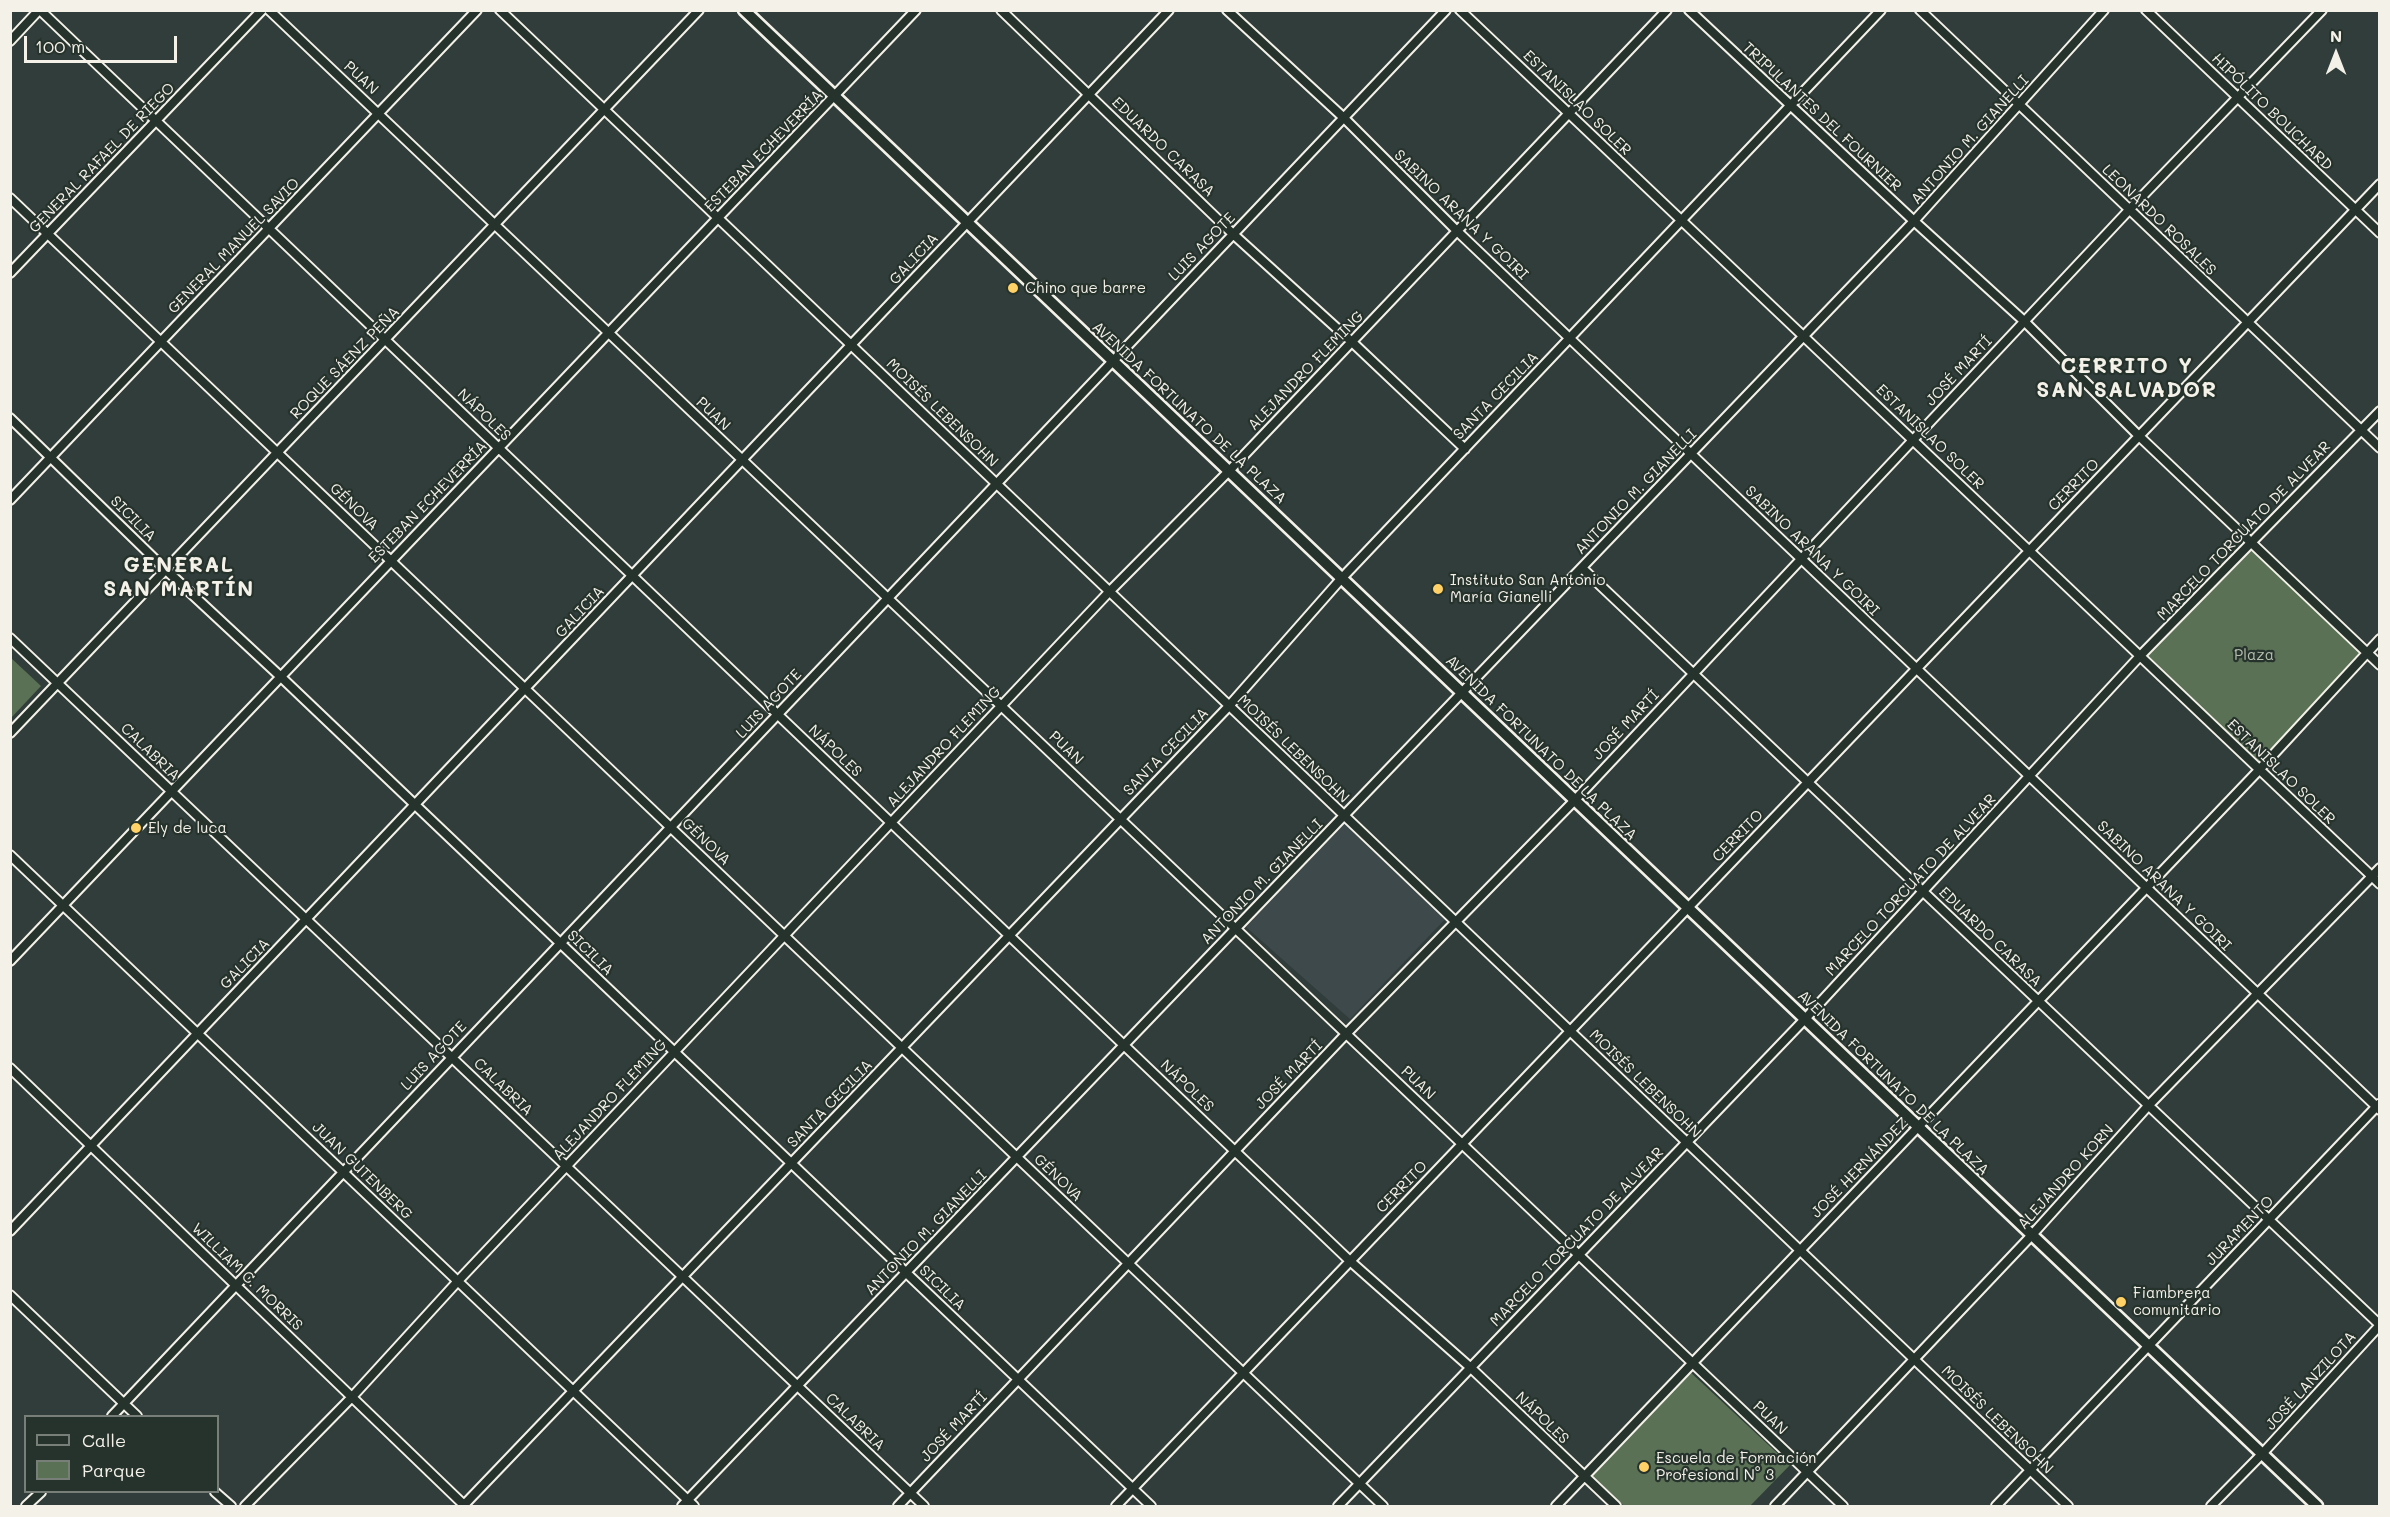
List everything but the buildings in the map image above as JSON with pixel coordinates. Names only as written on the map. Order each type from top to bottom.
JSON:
[{"type":"main road","name":"AVENIDA FORTUNATO DE LA PLAZA","points":[[744,10],[2317,1506]]},
{"type":"street","points":[[10,41],[40,10]]},
{"type":"street","name":"NÁPOLES","points":[[40,10],[1350,1261],[1471,1368],[1616,1506]]},
{"type":"street","name":"GENERAL RAFAEL DE RIEGO","points":[[10,273],[262,10]]},
{"type":"street","name":"PUAN","points":[[269,10],[1843,1506]]},
{"type":"street","name":"GENERAL MANUEL SAVIO","points":[[10,501],[477,10]]},
{"type":"street","name":"MOISÉS LEBENSOHN","points":[[500,10],[2068,1506]]},
{"type":"street","name":"ROQUE SÁENZ PEÑA","points":[[10,733],[699,10]]},
{"type":"street","name":"ESTEBAN ECHEVERRÍA","points":[[10,961],[916,10]]},
{"type":"street","name":"EDUARDO CARASA","points":[[1001,10],[1233,234],[1465,449]]},
{"type":"street","name":"GALICIA","points":[[10,1232],[1169,10]]},
{"type":"street","name":"SABINO ARANA Y GOIRI","points":[[1227,10],[1344,118],[1457,231],[2378,1107]]},
{"type":"street","name":"LUIS AGOTE","points":[[113,1415],[1446,10]]},
{"type":"street","name":"ESTANISLAO SOLER","points":[[1460,10],[2379,884]]},
{"type":"street","name":"ALEJANDRO FLEMING","points":[[245,1506],[351,1397],[566,1166],[1109,592],[1230,470],[1667,10]]},
{"type":"street","name":"TRIPULANTES DEL FOURNIER","points":[[1689,10],[2024,321],[2139,436],[2379,665]]},
{"type":"street","name":"SANTA CECILIA","points":[[464,1506],[1229,706],[1341,579],[1881,10]]},
{"type":"street","name":"LEONARDO ROSALES","points":[[1920,10],[2379,448]]},
{"type":"street","name":"ANTONIO M. GIANELLI","points":[[688,1504],[798,1386],[1914,221],[2104,10]]},
{"type":"street","name":"HIPÓLITO BOUCHARD","points":[[2146,10],[2379,233]]},
{"type":"street","name":"JOSÉ MARTÍ","points":[[898,1506],[1346,1034],[1574,801],[2024,321],[2237,96],[2322,10]]},
{"type":"street","name":"CERRITO","points":[[1116,1506],[2379,184]]},
{"type":"street","name":"GÉNOVA","points":[[10,198],[1383,1506]]},
{"type":"street","name":"MARCELO TORCUATO DE ALVEAR","points":[[1338,1506],[1805,1019],[2140,656],[2253,543],[2379,411]]},
{"type":"street","name":"SICILIA","points":[[10,418],[166,570],[1151,1506]]},
{"type":"street","name":"EDUARDO CARASA","points":[[1582,568],[2379,1325]]},
{"type":"street","name":"CALABRIA","points":[[10,638],[924,1506]]},
{"type":"street","points":[[2366,653],[2379,639]]},
{"type":"street","name":"JOSÉ HERNÁNDEZ","points":[[1556,1506],[2259,770],[2366,653]]},
{"type":"street","name":"JUAN GUTENBERG","points":[[10,855],[574,1392],[688,1504]]},
{"type":"street","name":"ALEJANDRO KORN","points":[[1774,1506],[2031,1236],[2148,1106],[2379,868]]},
{"type":"street","name":"WILLIAM C. MORRIS","points":[[10,1068],[464,1506]]},
{"type":"street","name":"JURAMENTO","points":[[1996,1506],[2378,1107]]},
{"type":"street","points":[[10,1295],[136,1415]]},
{"type":"street","name":"JOSÉ LANZILOTA","points":[[2211,1506],[2262,1454],[2379,1325]]},
{"type":"street","points":[[26,1506],[39,1493]]},
{"type":"street","points":[[217,1493],[231,1506]]},
{"type":"shaded area","points":[[1347,821],[1449,915],[1350,1019],[1246,927]]},
{"type":"green space","name":"Plaza","points":[[2253,543],[2366,653],[2259,770],[2140,656]]},
{"type":"green space","points":[[10,657],[41,686],[11,718],[10,718]]},
{"type":"green space","points":[[1687,1369],[1790,1465],[1750,1506],[1624,1506],[1589,1473]]},
{"type":"place","name":"Chino que barre","points":[[1013,288]]},
{"type":"place","name":"Instituto San Antonio María Gianelli","points":[[1438,589]]},
{"type":"place","name":"Ely de luca","points":[[136,828]]},
{"type":"place","name":"Fiambrera comunitario","points":[[2121,1302]]},
{"type":"place","name":"Escuela de Formación Profesional N° 3","points":[[1644,1467]]},
{"type":"district","name":"CERRITO Y SAN SALVADOR","points":[[2127,379]]},
{"type":"district","name":"GENERAL SAN MARTÍN","points":[[179,578]]}]
